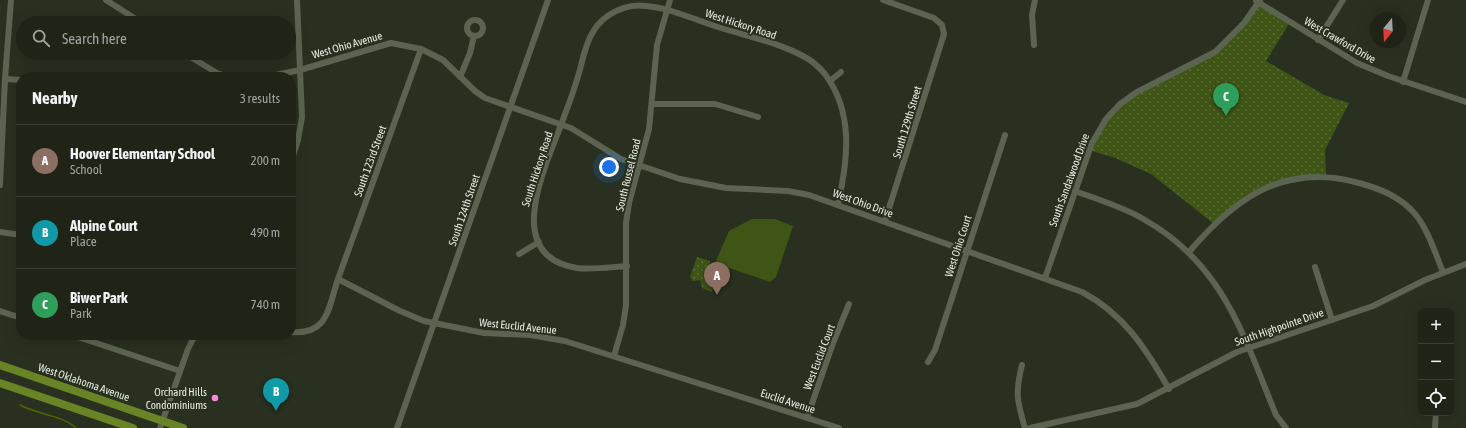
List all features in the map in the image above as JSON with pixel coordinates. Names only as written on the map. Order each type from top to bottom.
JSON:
[{"type":"main road","name":"West Oklahoma Avenue","points":[[0,365],[161,424],[183,428]]},
{"type":"main road","points":[[0,382],[133,428]]},
{"type":"street","points":[[0,185],[5,79],[11,0]]},
{"type":"street","points":[[106,0],[131,16]]},
{"type":"street","points":[[296,0],[302,117],[296,146]]},
{"type":"street","name":"South 124th Street","points":[[396,427],[548,0]]},
{"type":"street","name":"South Russel Road","points":[[614,356],[623,325],[626,305],[626,224],[631,196],[649,129],[656,51],[670,0]]},
{"type":"street","name":"South 129th Street","points":[[883,0],[934,18],[943,27],[943,38],[885,221]]},
{"type":"street","points":[[1034,45],[1032,15],[1035,0]]},
{"type":"street","points":[[1318,40],[1344,0]]},
{"type":"street","points":[[1403,82],[1428,0]]},
{"type":"street","name":"West Crawford Drive","points":[[1258,1],[1318,40],[1357,63],[1403,82],[1466,102]]},
{"type":"street","name":"South Sandalwood Drive","points":[[1045,278],[1092,143],[1111,113],[1137,92],[1215,52],[1244,23],[1258,1]]},
{"type":"street","name":"West Hickory Road","points":[[562,125],[579,74],[586,44],[597,26],[610,15],[628,7],[646,6],[667,10],[796,53],[814,63],[830,82],[839,102],[847,130],[845,165],[838,204]]},
{"type":"street","points":[[460,77],[470,53],[474,36]]},
{"type":"street","name":"West Ohio Avenue","points":[[290,72],[391,43],[421,49],[443,60],[460,77],[486,98],[511,107]]},
{"type":"street","name":"South 123rd Street","points":[[338,279],[421,49]]},
{"type":"street","points":[[194,60],[210,72]]},
{"type":"street","points":[[830,82],[840,72]]},
{"type":"street","points":[[5,79],[16,80]]},
{"type":"street","points":[[652,104],[715,104],[758,117]]},
{"type":"street","name":"West Ohio Drive","points":[[511,107],[562,125],[581,134],[621,159],[639,166],[708,186],[793,192],[838,204],[1082,292],[1099,302],[1114,314],[1147,351],[1169,389]]},
{"type":"street","name":"South Hickory Road","points":[[539,242],[534,234],[533,223],[535,200],[562,125]]},
{"type":"street","name":"West Ohio Court","points":[[928,362],[935,350],[1005,134]]},
{"type":"street","points":[[1188,252],[1230,210],[1257,192],[1282,182],[1301,178],[1332,178],[1352,181],[1382,190],[1391,194],[1408,207],[1427,233],[1443,272]]},
{"type":"street","points":[[1075,191],[1119,207],[1145,220],[1172,238],[1206,270],[1235,316],[1276,415],[1286,428]]},
{"type":"street","points":[[0,232],[16,234]]},
{"type":"street","points":[[519,254],[539,242],[548,255],[568,266],[580,268],[627,266]]},
{"type":"street","name":"South Highpointe Drive","points":[[1030,428],[1120,410],[1142,402],[1248,348],[1373,306],[1425,280],[1466,264]]},
{"type":"street","points":[[1315,267],[1332,320]]},
{"type":"street","points":[[296,332],[304,333],[317,328],[323,322],[338,279]]},
{"type":"street","name":"West Euclid Avenue","points":[[338,279],[400,311],[434,323],[484,333],[530,335],[555,338],[732,393]]},
{"type":"street","name":"West Euclid Court","points":[[807,418],[833,343],[849,304]]},
{"type":"street","points":[[0,311],[16,316]]},
{"type":"street","points":[[87,340],[180,371]]},
{"type":"street","points":[[161,424],[193,340]]},
{"type":"street","points":[[1022,365],[1017,391],[1019,407],[1025,428]]},
{"type":"street","name":"Euclid Avenue","points":[[732,393],[839,428]]},
{"type":"street","points":[[1435,428],[1436,416]]},
{"type":"green space","points":[[1258,2],[1290,22],[1266,61],[1324,95],[1349,103],[1325,150],[1326,177],[1268,187],[1214,224],[1151,174],[1115,158],[1089,150],[1098,131],[1120,104],[1215,52]]},
{"type":"green space","points":[[752,219],[775,219],[793,226],[776,277],[770,282],[715,263],[729,231]]},
{"type":"green space","points":[[697,257],[710,261],[709,269],[718,271],[712,292],[702,288],[700,280],[693,281],[690,277]]},
{"type":"waterway","points":[[20,405],[64,420],[76,428]]},
{"type":"place","name":"Biwer Park","points":[[1226,116]]},
{"type":"place","name":"Hoover Elementary School","points":[[717,295]]},
{"type":"place","name":"Orchard Hills Condominiums","points":[[215,398]]},
{"type":"place","name":"Alpine Court","points":[[276,411]]}]
